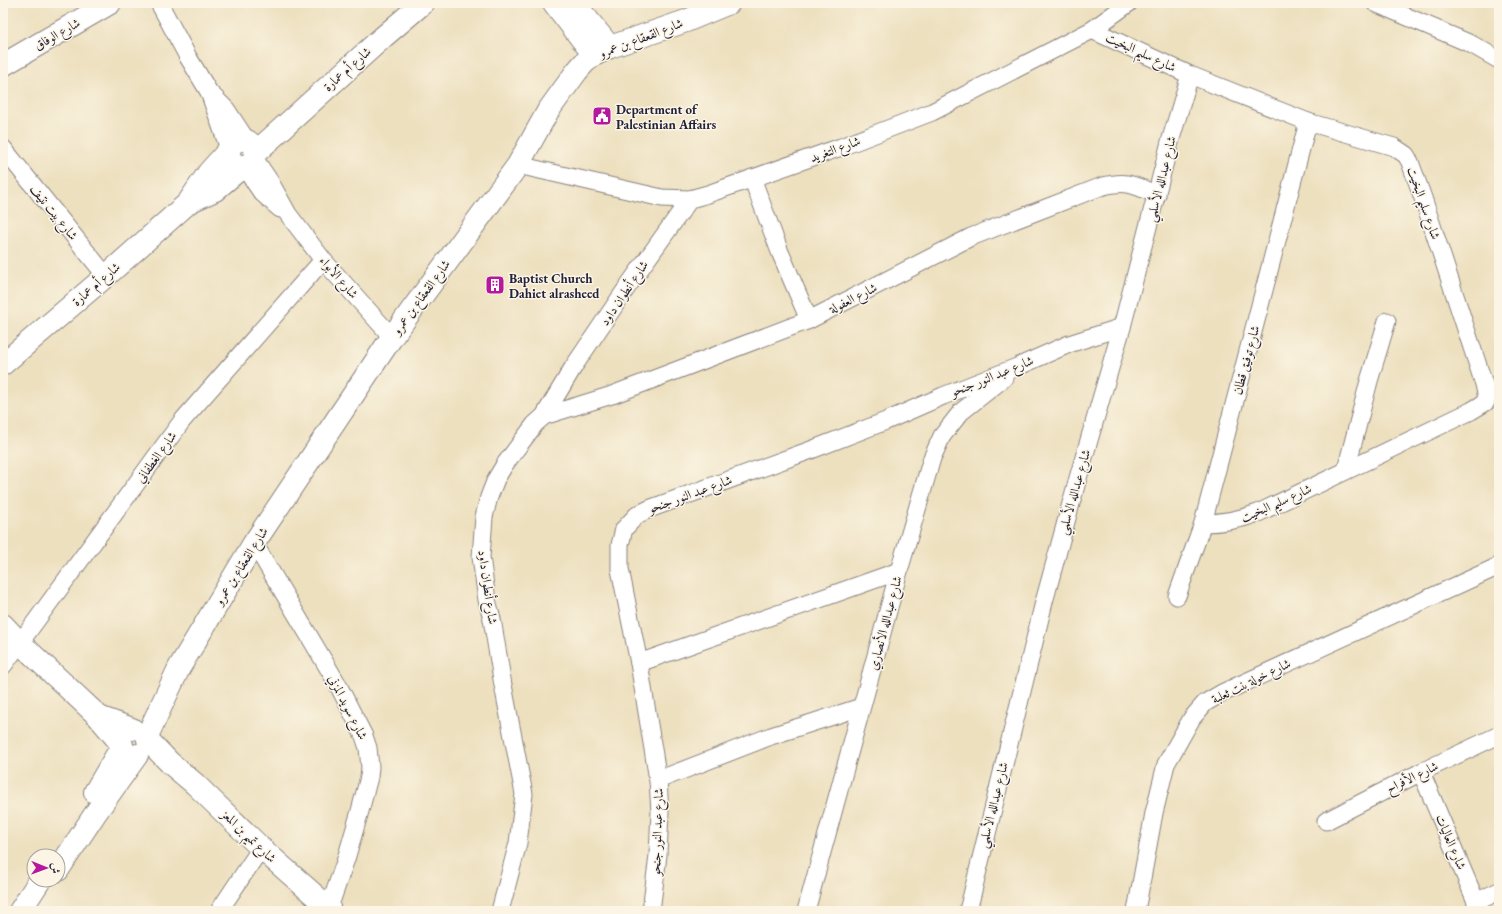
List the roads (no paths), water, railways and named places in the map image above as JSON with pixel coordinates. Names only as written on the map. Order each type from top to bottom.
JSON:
[{"type":"street","name":"شارع الوفاق","points":[[3,66],[110,3]]},
{"type":"street","name":"شارع الأبواء","points":[[159,3],[188,57],[244,153],[262,193],[288,214],[323,260],[392,337]]},
{"type":"street","name":"شارع أم عمارة","points":[[3,364],[106,276],[188,203],[215,190],[244,153],[377,33],[402,3]]},
{"type":"street","name":"شارع أم عمارة","points":[[377,33],[423,3]]},
{"type":"street","points":[[554,3],[602,51]]},
{"type":"street","points":[[574,3],[602,51]]},
{"type":"street","name":"شارع القعقاع بن عمرو","points":[[66,858],[97,811],[178,668],[254,544],[392,337],[518,165],[552,106],[577,71],[584,63],[602,51],[686,21],[729,3]]},
{"type":"street","name":"شارع التغريد","points":[[518,165],[648,195],[680,200],[690,199],[842,147],[932,112],[1092,30],[1129,3]]},
{"type":"street","points":[[1376,3],[1471,44],[1499,60]]},
{"type":"street","name":"شارع سليم البخيت","points":[[1092,30],[1190,75],[1308,122],[1394,147],[1406,155],[1423,198],[1482,377],[1487,398],[1486,402],[1471,412],[1258,513],[1242,519],[1222,523],[1203,522]]},
{"type":"street","name":"شارع عبدالله الأسلمي","points":[[968,911],[1046,594],[1122,327],[1170,142],[1190,75]]},
{"type":"street","name":"شارع توفيق قطان","points":[[1178,596],[1203,522],[1308,122]]},
{"type":"street","name":"شارع بيت نتيف","points":[[3,148],[106,276]]},
{"type":"street","points":[[752,178],[780,252],[809,320]]},
{"type":"street","name":"شارع العفولة","points":[[544,416],[612,395],[809,320],[971,237],[1100,187],[1111,184],[1130,183],[1157,195]]},
{"type":"street","name":"شارع أنطوان داود","points":[[500,911],[518,844],[524,794],[492,619],[487,600],[481,557],[484,517],[489,497],[496,479],[505,464],[535,424],[544,416],[574,366],[630,283],[690,199]]},
{"type":"street","name":"شارع الغطفاني","points":[[3,666],[182,421],[323,260]]},
{"type":"street","points":[[1346,470],[1368,381],[1387,321]]},
{"type":"street","name":"شارع عبد النور جنحو","points":[[651,911],[658,855],[660,812],[658,780],[639,663],[620,569],[620,545],[624,529],[637,515],[649,509],[886,421],[1069,344],[1122,327]]},
{"type":"street","name":"شارع عبدالله الأنصاري","points":[[806,911],[861,707],[932,458],[942,436],[962,412],[1017,367]]},
{"type":"street","name":"شارع سويد المزني","points":[[254,544],[337,683],[364,736],[368,748],[370,767],[369,776],[346,859],[328,910]]},
{"type":"street","name":"شارع خولة بنت ثعلبة","points":[[1136,911],[1154,813],[1166,764],[1192,718],[1205,703],[1222,693],[1499,566]]},
{"type":"street","points":[[639,663],[899,571]]},
{"type":"street","name":"شارع تميم بن المعز","points":[[3,626],[98,716],[135,742],[170,763],[195,784],[328,910]]},
{"type":"street","points":[[658,780],[771,736],[861,707]]},
{"type":"street","name":"شارع الأفراح","points":[[1326,821],[1421,772],[1499,736]]},
{"type":"street","name":"شارع القعقاع بن عمرو","points":[[61,848],[135,742]]},
{"type":"street","name":"شارع العاليات","points":[[1421,772],[1478,906]]},
{"type":"street","points":[[219,911],[261,848]]},
{"type":"street","points":[[20,911],[35,888]]},
{"type":"street","points":[[31,911],[47,888]]},
{"type":"street","points":[[1478,906],[1499,891]]},
{"type":"place","name":"Department of Palestinian Affairs","points":[[602,116]]},
{"type":"place","name":"Baptist Church Dahiet alrasheed","points":[[495,285]]}]
